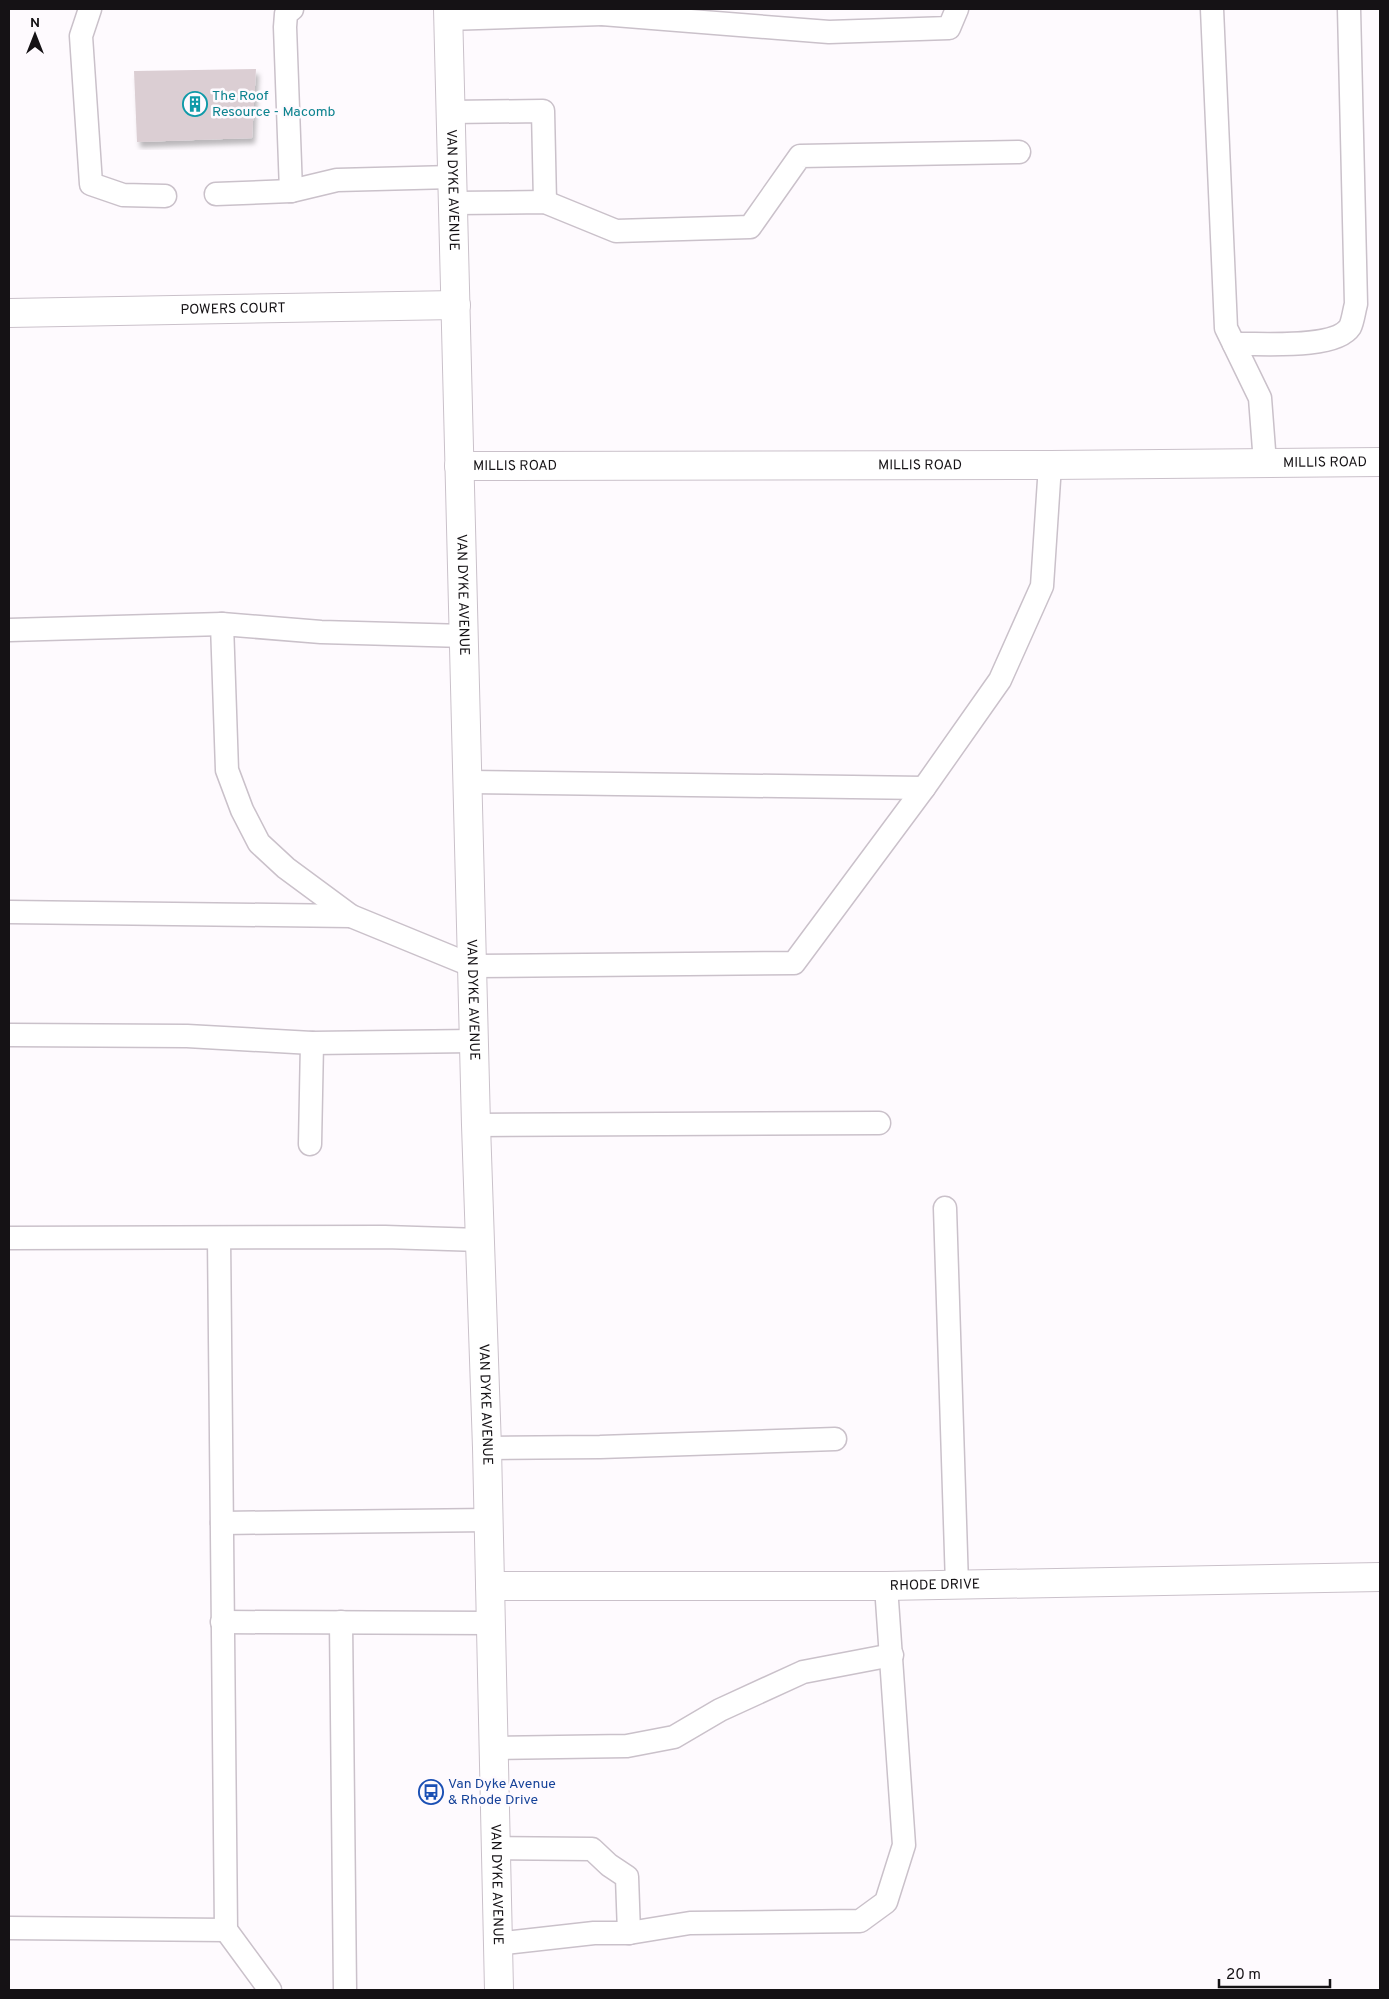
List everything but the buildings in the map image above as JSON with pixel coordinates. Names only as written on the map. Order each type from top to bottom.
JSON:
[{"type":"street","name":"VAN DYKE AVENUE","points":[[447,14],[469,782],[476,1125],[489,1520],[496,1944],[499,1990]]},
{"type":"street","name":"POWERS COURT","points":[[9,313],[456,305]]},
{"type":"street","name":"MILLIS ROAD","points":[[459,466],[1050,465],[1380,462]]},
{"type":"street","name":"RHODE DRIVE","points":[[490,1586],[886,1586],[1380,1577]]},
{"type":"lane","points":[[90,9],[81,36],[91,184],[123,195],[165,196]]},
{"type":"lane","points":[[291,191],[285,27],[286,14],[292,9]]},
{"type":"lane","points":[[447,14],[602,12],[760,19],[829,32],[949,28],[957,9]]},
{"type":"lane","points":[[1212,9],[1226,328],[1260,398],[1265,463]]},
{"type":"lane","points":[[1234,344],[1315,342],[1339,336],[1350,327],[1356,304],[1349,9]]},
{"type":"lane","points":[[450,112],[543,111],[545,202]]},
{"type":"lane","points":[[216,194],[291,191],[337,180],[452,190],[545,202],[616,231],[750,227],[800,156],[1019,152]]},
{"type":"lane","points":[[222,624],[228,770],[242,810],[259,843],[286,868],[351,916],[473,966],[794,963],[924,788],[1000,680],[1042,586],[1050,465]]},
{"type":"lane","points":[[9,630],[222,624],[321,632],[464,636]]},
{"type":"lane","points":[[469,782],[924,788]]},
{"type":"lane","points":[[9,912],[351,916]]},
{"type":"lane","points":[[9,1035],[187,1036],[312,1043],[474,1041]]},
{"type":"lane","points":[[310,1144],[312,1043]]},
{"type":"lane","points":[[476,1125],[879,1123]]},
{"type":"lane","points":[[945,1208],[957,1585]]},
{"type":"lane","points":[[9,1238],[385,1237],[480,1240]]},
{"type":"lane","points":[[219,1238],[226,1930],[270,1990]]},
{"type":"lane","points":[[487,1448],[600,1447],[835,1439]]},
{"type":"lane","points":[[222,1523],[489,1520]]},
{"type":"lane","points":[[496,1944],[594,1933],[629,1933],[690,1924],[860,1921],[886,1902],[904,1845],[886,1586]]},
{"type":"lane","points":[[222,1622],[490,1623]]},
{"type":"lane","points":[[340,1622],[344,1990]]},
{"type":"lane","points":[[493,1748],[627,1746],[674,1737],[720,1710],[803,1672],[892,1656]]},
{"type":"lane","points":[[494,1848],[592,1849],[609,1865],[627,1876],[629,1933]]},
{"type":"lane","points":[[9,1928],[226,1930]]},
{"type":"place","name":"The Roof Resource - Macomb","points":[[195,104]]},
{"type":"place","name":"Van Dyke Avenue & Rhode Drive","points":[[431,1792]]}]
